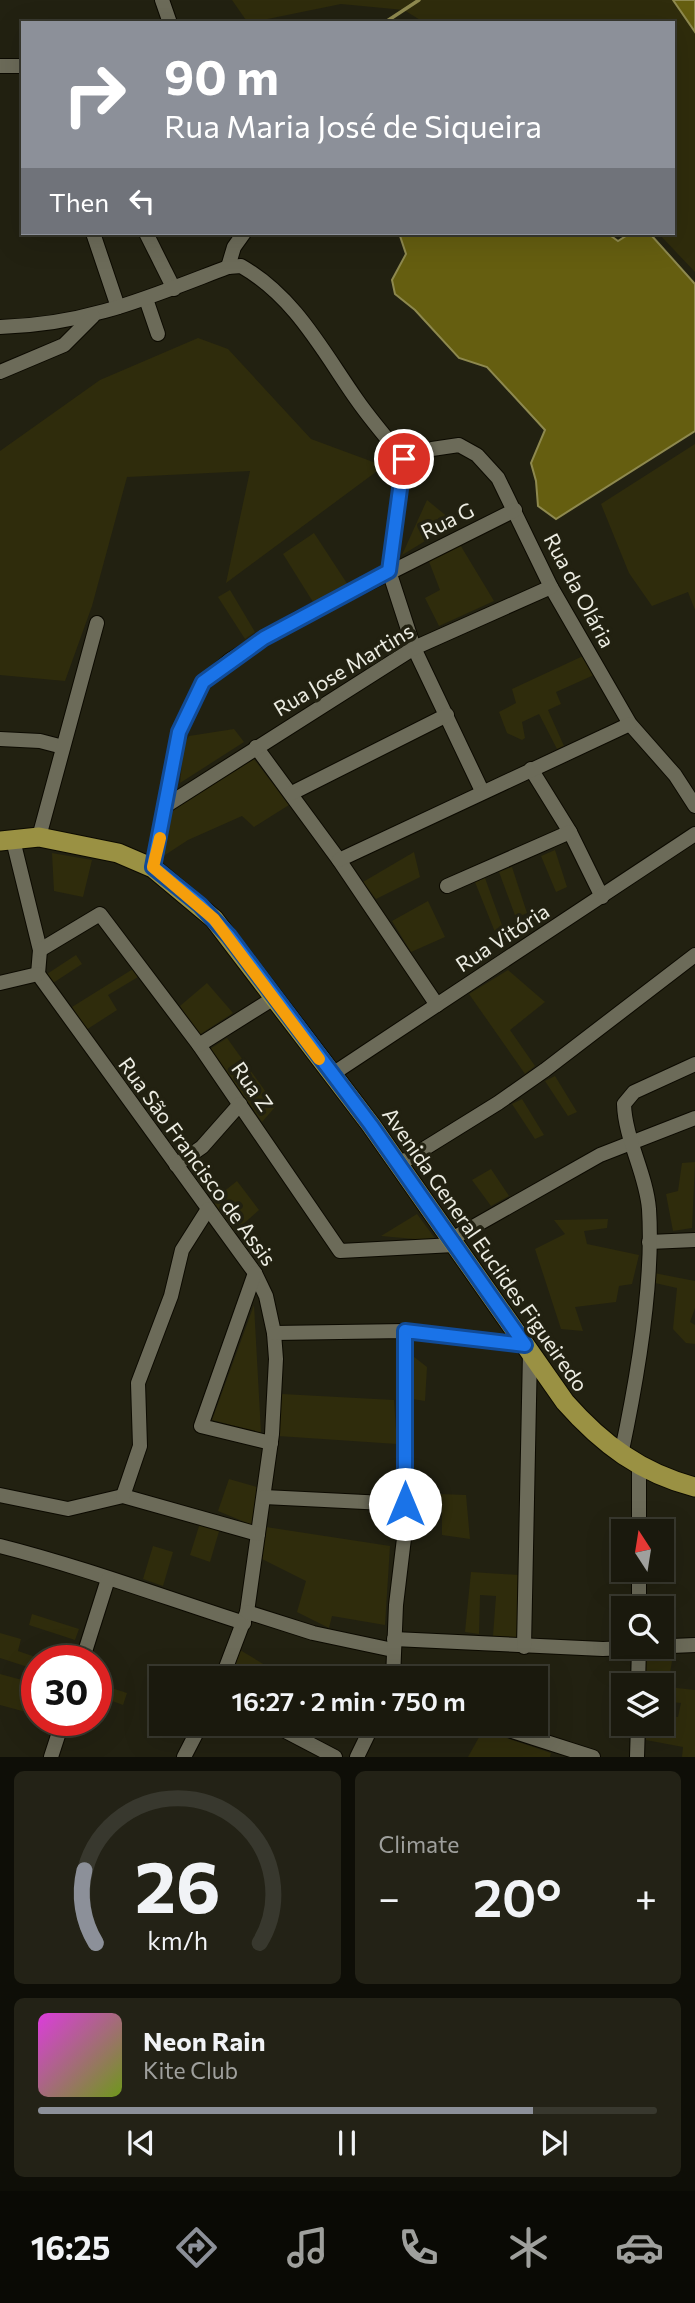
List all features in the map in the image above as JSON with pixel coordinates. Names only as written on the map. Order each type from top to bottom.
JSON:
[{"type":"main road","name":"Avenida General Euclides Figueiredo","points":[[7,841],[39,836],[103,849],[153,867],[214,919],[398,1165],[584,1423],[639,1467],[695,1487]]},
{"type":"street","points":[[162,0],[169,21]]},
{"type":"street","points":[[0,66],[21,66]]},
{"type":"street","points":[[94,235],[118,307]]},
{"type":"street","points":[[147,235],[174,289]]},
{"type":"street","points":[[235,266],[234,247],[243,235]]},
{"type":"street","points":[[0,327],[42,325],[93,316],[235,266]]},
{"type":"street","points":[[235,266],[282,297],[300,316],[372,420],[404,459],[389,571],[414,648],[482,791]]},
{"type":"street","points":[[146,299],[158,334]]},
{"type":"street","points":[[0,372],[64,345],[93,316]]},
{"type":"street","name":"Rua da Olária","points":[[404,459],[443,446],[464,446],[498,478],[551,587],[630,724],[675,775],[695,806]]},
{"type":"street","name":"Rua G","points":[[153,867],[179,732],[203,682],[258,642],[389,571],[515,510]]},
{"type":"street","name":"Rua Jose Martins","points":[[167,805],[414,648],[551,587]]},
{"type":"street","points":[[39,836],[97,623]]},
{"type":"street","points":[[292,793],[447,715]]},
{"type":"street","points":[[339,860],[630,724]]},
{"type":"street","points":[[0,739],[40,741],[63,747]]},
{"type":"street","points":[[256,747],[292,793],[437,1005]]},
{"type":"street","points":[[531,769],[570,832],[602,897]]},
{"type":"street","points":[[447,886],[570,832]]},
{"type":"street","name":"Rua Vitória","points":[[331,1075],[695,834]]},
{"type":"street","points":[[0,982],[38,974],[40,950],[7,841]]},
{"type":"street","name":"Rua Z","points":[[40,950],[100,914],[199,1045],[340,1251],[452,1243]]},
{"type":"street","points":[[398,1165],[536,1077],[695,955]]},
{"type":"street","name":"Rua São Francisco de Assis","points":[[38,974],[256,1273],[266,1296],[274,1333],[276,1359],[271,1443],[245,1617],[227,1666]]},
{"type":"street","points":[[199,1045],[274,998]]},
{"type":"street","points":[[621,1455],[632,1405],[649,1242],[648,1200],[624,1109],[625,1100],[634,1092],[695,1064]]},
{"type":"street","points":[[176,1164],[202,1147],[240,1104]]},
{"type":"street","points":[[452,1243],[534,1190],[633,1140],[695,1118]]},
{"type":"street","points":[[124,1496],[140,1446],[138,1383],[171,1296],[182,1250],[208,1209]]},
{"type":"street","points":[[649,1242],[695,1240]]},
{"type":"street","points":[[256,1273],[201,1426],[271,1443]]},
{"type":"street","points":[[393,1666],[405,1504],[405,1331]]},
{"type":"street","points":[[274,1333],[405,1331],[528,1348],[524,1647]]},
{"type":"street","points":[[639,1467],[639,1519]]},
{"type":"street","points":[[0,1511],[2,1496],[68,1509],[124,1496],[258,1534]]},
{"type":"street","points":[[264,1497],[405,1504]]},
{"type":"street","points":[[0,1546],[74,1564],[108,1579],[313,1633],[393,1644],[611,1648]]},
{"type":"street","points":[[87,1645],[108,1579]]},
{"type":"street","points":[[674,1646],[695,1645]]},
{"type":"street","points":[[51,1757],[58,1736]]},
{"type":"street","points":[[184,1757],[195,1736]]},
{"type":"street","points":[[295,1736],[335,1757]]},
{"type":"street","points":[[357,1757],[367,1736]]},
{"type":"street","points":[[527,1736],[593,1757]]},
{"type":"street","points":[[637,1757],[638,1736]]},
{"type":"shaded area","points":[[232,0],[673,0],[695,32],[695,272],[660,235],[675,235],[675,21],[422,21],[404,10],[341,4],[247,21]]},
{"type":"shaded area","points":[[673,0],[695,0],[695,32]]},
{"type":"shaded area","points":[[400,235],[610,235],[618,241],[627,235],[652,236],[695,284],[695,431],[556,519],[538,506],[531,463],[545,430],[487,367],[459,358],[415,310],[395,294],[392,280],[406,254]]},
{"type":"shaded area","points":[[198,338],[228,349],[311,439],[384,466],[226,583],[250,471],[127,477],[92,606],[65,681],[0,675],[0,451],[100,380]]},
{"type":"shaded area","points":[[695,444],[695,610],[688,592],[652,606],[629,573],[601,504]]},
{"type":"shaded area","points":[[427,500],[455,523],[402,555]]},
{"type":"shaded area","points":[[314,533],[348,585],[313,602],[283,554]]},
{"type":"shaded area","points":[[459,543],[494,601],[439,626],[425,598],[440,590],[428,559]]},
{"type":"shaded area","points":[[230,590],[255,632],[245,639],[218,597]]},
{"type":"shaded area","points":[[583,656],[594,675],[556,692],[561,704],[548,710],[564,746],[557,749],[539,714],[522,722],[525,738],[522,740],[507,733],[499,712],[516,703],[512,689]]},
{"type":"shaded area","points":[[234,729],[244,742],[180,783],[184,745],[189,736]]},
{"type":"shaded area","points":[[254,759],[289,805],[254,827],[242,816],[188,840],[162,857],[173,810]]},
{"type":"shaded area","points":[[555,850],[567,887],[556,892],[541,856]]},
{"type":"shaded area","points":[[414,852],[420,877],[376,899],[363,882]]},
{"type":"shaded area","points":[[52,853],[92,860],[83,897],[54,891]]},
{"type":"shaded area","points":[[512,867],[527,913],[516,918],[499,872]]},
{"type":"shaded area","points":[[485,878],[503,928],[495,932],[475,882]]},
{"type":"shaded area","points":[[428,901],[445,937],[411,952],[392,921]]},
{"type":"shaded area","points":[[76,955],[82,964],[53,983],[47,974]]},
{"type":"shaded area","points":[[133,969],[138,977],[108,995],[117,1010],[86,1030],[72,1007]]},
{"type":"shaded area","points":[[508,970],[545,1002],[510,1030],[535,1066],[525,1074],[469,994]]},
{"type":"shaded area","points":[[207,983],[233,1013],[199,1035],[180,1006]]},
{"type":"shaded area","points":[[227,1038],[276,1106],[262,1122],[210,1049]]},
{"type":"shaded area","points":[[555,1076],[577,1112],[568,1116],[545,1081]]},
{"type":"shaded area","points":[[522,1099],[544,1135],[535,1139],[512,1104]]},
{"type":"shaded area","points":[[695,1162],[692,1228],[673,1231],[666,1194],[678,1191],[682,1163]]},
{"type":"shaded area","points":[[491,1169],[509,1196],[491,1206],[472,1180]]},
{"type":"shaded area","points":[[237,1181],[259,1210],[233,1233],[212,1201]]},
{"type":"shaded area","points":[[417,1214],[437,1241],[381,1236]]},
{"type":"shaded area","points":[[608,1219],[607,1228],[584,1231],[587,1244],[639,1255],[632,1284],[619,1286],[616,1302],[575,1307],[583,1331],[561,1329],[535,1249],[565,1234],[554,1220]]},
{"type":"shaded area","points":[[654,1273],[695,1281],[695,1308],[690,1322],[695,1325],[695,1344],[686,1343],[673,1329],[677,1288],[655,1283]]},
{"type":"shaded area","points":[[254,1305],[261,1433],[212,1420]]},
{"type":"shaded area","points":[[409,1353],[427,1367],[425,1401],[412,1399]]},
{"type":"shaded area","points":[[282,1394],[394,1400],[397,1444],[278,1436]]},
{"type":"shaded area","points":[[229,1479],[257,1487],[252,1525],[218,1511]]},
{"type":"shaded area","points":[[413,1493],[466,1495],[470,1539],[442,1535],[442,1507],[411,1507]]},
{"type":"shaded area","points":[[200,1523],[220,1528],[210,1562],[190,1555]]},
{"type":"shaded area","points":[[266,1527],[390,1546],[385,1625],[332,1616],[329,1628],[297,1612],[306,1581],[262,1559]]},
{"type":"shaded area","points":[[153,1546],[173,1552],[163,1586],[143,1579]]},
{"type":"shaded area","points":[[471,1572],[519,1575],[519,1639],[493,1636],[496,1596],[480,1595],[479,1634],[465,1632]]},
{"type":"shaded area","points":[[32,1614],[79,1629],[75,1640],[29,1625]]},
{"type":"shaded area","points":[[0,1633],[21,1639],[18,1651],[21,1652],[21,1665],[0,1658]]},
{"type":"shaded area","points":[[240,1650],[267,1666],[233,1666]]},
{"type":"shaded area","points":[[646,1659],[672,1659],[670,1673],[646,1673]]},
{"type":"shaded area","points":[[0,1674],[21,1680],[21,1711],[0,1705]]},
{"type":"shaded area","points":[[112,1688],[127,1693],[123,1705],[112,1701]]},
{"type":"shaded area","points":[[674,1688],[695,1690],[695,1757],[682,1757],[683,1747],[646,1740],[646,1736],[674,1736],[674,1716],[678,1717],[681,1703],[674,1702]]},
{"type":"shaded area","points":[[480,1736],[501,1736],[551,1753],[550,1757],[468,1757]]},
{"type":"waterway","points":[[387,21],[419,0]]},
{"type":"slow traffic","points":[[160,838],[153,867],[200,905],[229,936],[319,1059]]},
{"type":"route","points":[[404,459],[389,571],[297,618],[248,648],[213,673],[196,693],[179,732],[153,867],[200,905],[229,936],[371,1125],[525,1345],[405,1331],[405,1504]]}]
